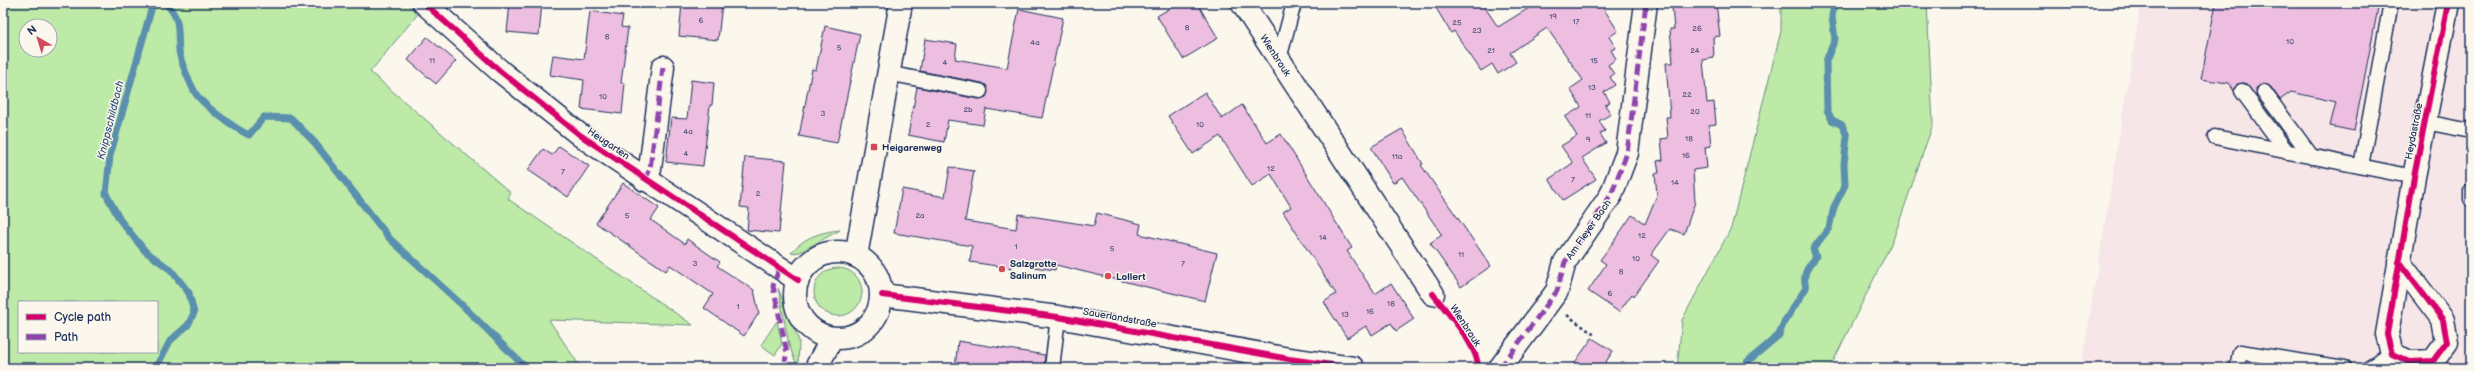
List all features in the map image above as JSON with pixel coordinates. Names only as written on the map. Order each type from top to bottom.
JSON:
[{"type":"street","name":"Heugarten","points":[[424,3],[544,107],[580,135],[645,180],[798,280]]},
{"type":"street","points":[[856,256],[887,73],[901,3]]},
{"type":"street","name":"Wienbrauk","points":[[1242,3],[1433,294]]},
{"type":"street","name":"Am Fleyer Bach","points":[[1500,368],[1557,292],[1565,262],[1611,195],[1627,153],[1646,3]]},
{"type":"street","name":"Heydastraße","points":[[2392,354],[2387,334],[2424,122],[2448,3]]},
{"type":"street","points":[[645,180],[650,169],[663,66]]},
{"type":"street","points":[[839,252],[856,256],[870,265],[878,279],[882,296],[878,313],[867,328],[850,337],[832,338],[814,331],[801,317],[796,299],[798,280],[807,266],[822,256],[839,252]]},
{"type":"street","points":[[2392,354],[2410,362],[2433,361],[2447,342],[2443,320],[2399,262]]},
{"type":"street","name":"Sauerlandstraße","points":[[882,296],[1058,317],[1289,360],[1353,368]]},
{"type":"street","points":[[816,368],[832,338]]},
{"type":"lane","points":[[1280,60],[1294,3]]},
{"type":"lane","points":[[2361,166],[2391,3]]},
{"type":"lane","points":[[887,73],[980,91]]},
{"type":"lane","points":[[2242,91],[2287,152]]},
{"type":"lane","points":[[2264,92],[2312,157]]},
{"type":"lane","points":[[2424,122],[2471,131]]},
{"type":"lane","points":[[2215,137],[2414,177]]},
{"type":"lane","points":[[1052,368],[1058,317]]},
{"type":"lane","points":[[2236,368],[2240,352],[2345,368]]},
{"type":"lane","points":[[2369,368],[2392,354]]},
{"type":"path","points":[[1549,302],[1596,336]]},
{"type":"shaded area","points":[[2141,3],[2471,3],[2471,368],[2081,368]]},
{"type":"green space","points":[[3,3],[408,3],[417,15],[370,72],[511,193],[508,199],[693,325],[549,320],[581,368],[3,368]]},
{"type":"green space","points":[[1781,3],[1927,3],[1933,124],[1893,240],[1830,368],[1677,368],[1682,320],[1731,228],[1781,31]]},
{"type":"green space","points":[[840,230],[800,252],[791,253],[801,243],[813,236]]},
{"type":"green space","points":[[838,268],[847,270],[855,275],[860,283],[862,292],[860,301],[855,309],[847,314],[838,316],[829,314],[821,309],[816,301],[814,292],[816,283],[821,275],[829,270]]},
{"type":"green space","points":[[778,288],[799,341],[798,368],[793,368],[796,363],[789,345]]},
{"type":"green space","points":[[777,321],[782,344],[775,355],[761,345]]},
{"type":"building","points":[[510,3],[542,3],[539,35],[507,32]]},
{"type":"building","points":[[682,3],[722,3],[718,40],[679,36]]},
{"type":"building","points":[[1179,3],[1197,3],[1218,38],[1183,59],[1157,16]]},
{"type":"building","points":[[1433,3],[1482,3],[1498,27],[1537,3],[1600,3],[1618,31],[1609,37],[1616,48],[1611,50],[1616,59],[1608,65],[1614,74],[1610,77],[1615,85],[1604,92],[1610,102],[1605,105],[1611,114],[1599,121],[1605,131],[1600,134],[1606,143],[1582,158],[1596,179],[1563,200],[1549,179],[1573,163],[1561,146],[1577,136],[1565,117],[1581,107],[1570,89],[1583,80],[1547,28],[1510,53],[1516,62],[1498,74],[1492,64],[1481,71],[1454,31],[1451,33]]},
{"type":"building","points":[[1682,3],[1716,3],[1720,36],[1713,37],[1714,58],[1703,60],[1707,103],[1714,102],[1716,124],[1709,125],[1711,146],[1705,147],[1707,168],[1693,170],[1695,202],[1684,234],[1670,229],[1651,255],[1659,261],[1634,296],[1632,294],[1619,312],[1588,291],[1606,264],[1600,260],[1632,215],[1645,224],[1657,195],[1655,173],[1659,173],[1657,161],[1663,160],[1661,139],[1668,138],[1666,117],[1670,117],[1666,63],[1673,63],[1670,29],[1674,29],[1672,7],[1682,6]]},
{"type":"building","points":[[2216,3],[2379,3],[2354,131],[2330,126],[2336,102],[2291,92],[2280,100],[2271,87],[2263,84],[2256,88],[2257,97],[2245,83],[2237,84],[2234,91],[2228,83],[2201,79]]},
{"type":"building","points":[[1019,9],[1063,18],[1042,118],[986,109],[983,125],[948,120],[944,142],[908,135],[917,87],[978,99],[986,97],[988,92],[986,85],[982,83],[920,71],[925,39],[957,44],[955,59],[1007,68]]},
{"type":"building","points":[[590,11],[623,16],[621,27],[628,28],[621,83],[625,83],[622,114],[581,109],[584,80],[550,75],[553,55],[584,59]]},
{"type":"building","points":[[825,26],[860,34],[837,143],[799,136],[812,69],[816,70]]},
{"type":"building","points":[[427,37],[456,61],[436,84],[408,60]]},
{"type":"building","points":[[691,80],[714,83],[703,166],[666,162],[671,118],[687,119]]},
{"type":"building","points":[[1205,92],[1222,119],[1242,105],[1267,143],[1281,134],[1352,248],[1347,251],[1375,294],[1391,283],[1414,319],[1396,331],[1391,323],[1372,335],[1366,326],[1347,338],[1324,302],[1336,294],[1283,212],[1291,207],[1271,174],[1252,186],[1220,136],[1193,154],[1168,116]]},
{"type":"building","points":[[1402,129],[1423,164],[1421,165],[1491,266],[1461,287],[1430,243],[1442,235],[1402,177],[1393,183],[1371,147]]},
{"type":"building","points":[[559,146],[589,166],[568,197],[528,170],[543,149],[552,155]]},
{"type":"building","points":[[745,157],[786,161],[779,233],[747,230],[749,208],[740,207]]},
{"type":"building","points":[[950,167],[974,171],[965,221],[1016,229],[1018,214],[1094,226],[1097,213],[1141,224],[1139,234],[1217,253],[1205,301],[1056,265],[1055,270],[1012,264],[1011,268],[970,262],[972,246],[894,233],[902,189],[945,197]]},
{"type":"building","points":[[623,183],[659,208],[651,220],[685,244],[687,239],[720,262],[717,266],[754,290],[759,313],[744,336],[704,308],[713,294],[670,265],[666,271],[596,223]]},
{"type":"building","points":[[1592,338],[1613,351],[1602,368],[1571,368]]},
{"type":"building","points":[[958,341],[1045,355],[1044,368],[955,368]]},
{"type":"waterway","name":"Knippschildbach","points":[[153,3],[110,156],[106,194],[120,220],[145,251],[171,270],[189,293],[194,313],[188,325],[170,341],[156,368]]},
{"type":"waterway","points":[[165,3],[174,14],[178,25],[179,51],[181,60],[191,85],[200,99],[221,117],[249,135],[264,117],[291,118],[315,143],[390,239],[462,305],[526,368]]},
{"type":"waterway","points":[[1746,368],[1747,362],[1779,335],[1784,322],[1806,288],[1806,271],[1816,257],[1813,249],[1829,228],[1834,207],[1845,185],[1844,164],[1847,136],[1842,125],[1832,120],[1827,110],[1826,61],[1835,39],[1832,17],[1834,3]]},
{"type":"marked path","points":[[1500,368],[1557,291],[1565,262],[1611,195],[1627,153],[1646,3]]},
{"type":"marked path","points":[[645,180],[650,169],[663,67]]},
{"type":"marked path","points":[[779,269],[773,286],[787,353],[785,361]]},
{"type":"cycle path","points":[[424,3],[500,71],[580,135],[798,280]]},
{"type":"cycle path","points":[[2399,262],[2443,320],[2447,342],[2433,361],[2410,362],[2392,354],[2387,334],[2414,177],[2448,3]]},
{"type":"cycle path","points":[[1433,294],[1468,340],[1477,359],[1478,368]]},
{"type":"cycle path","points":[[882,295],[1058,317],[1289,359],[1353,368]]},
{"type":"place","name":"Heigarenweg","points":[[874,147]]},
{"type":"place","name":"Salzgrotte Salinum","points":[[1002,269]]},
{"type":"place","name":"Lollert","points":[[1108,276]]}]
